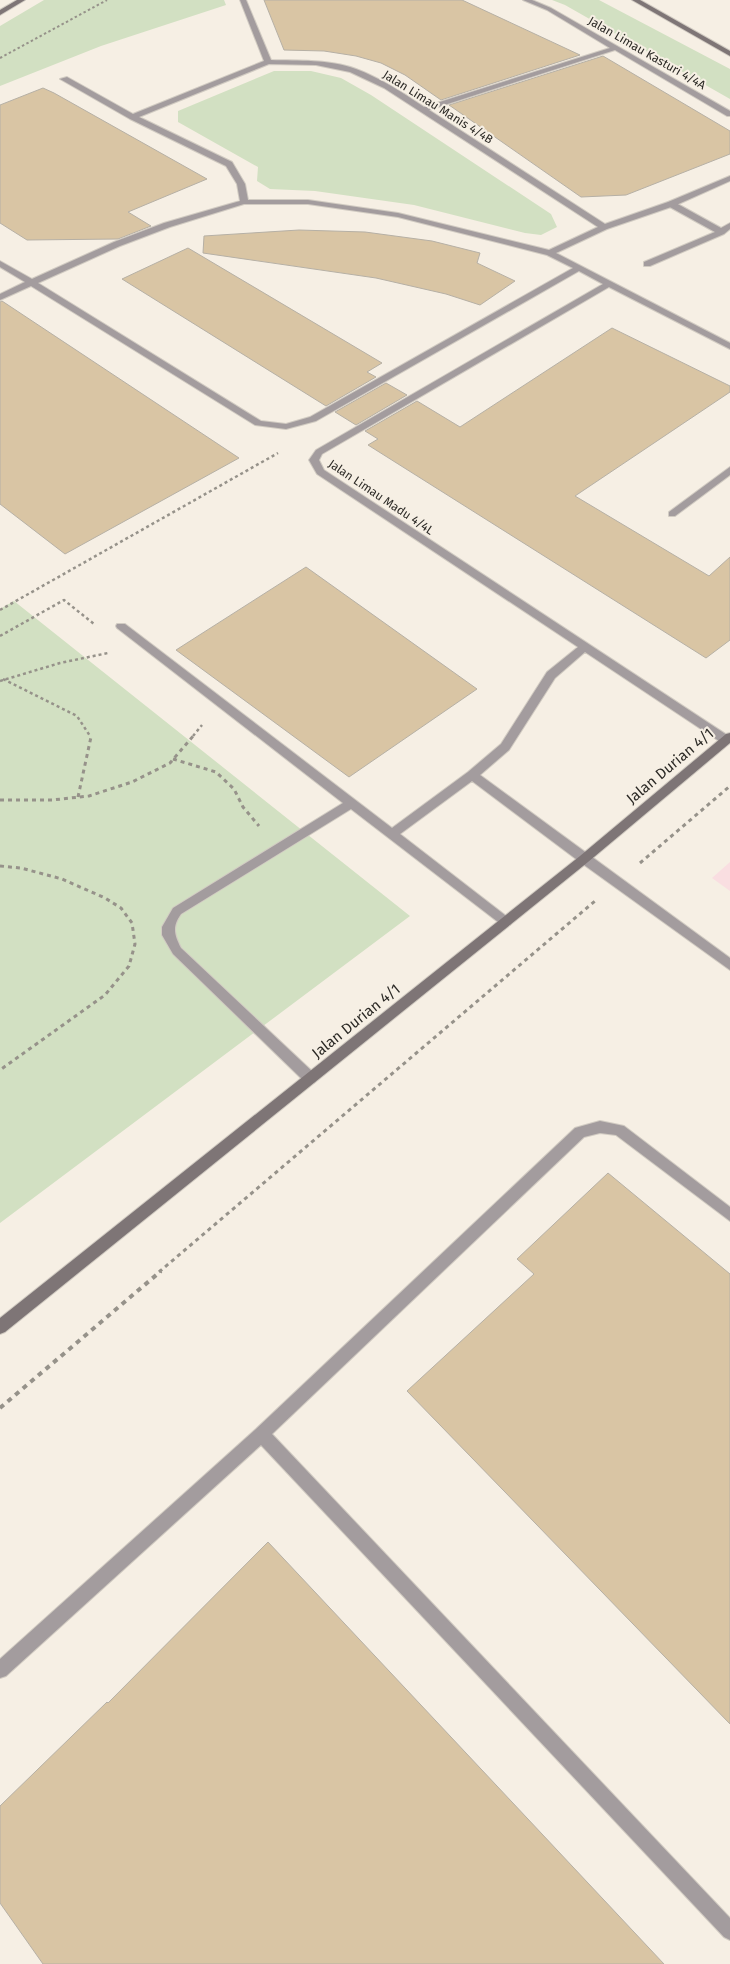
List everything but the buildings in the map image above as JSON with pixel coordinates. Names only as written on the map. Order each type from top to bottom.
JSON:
[{"type":"street","points":[[0,14],[22,0]]},
{"type":"street","points":[[243,0],[268,62]]},
{"type":"street","name":"Jalan Limau Kasturi 4/4A","points":[[526,0],[549,9],[730,114]]},
{"type":"street","points":[[635,0],[730,54]]},
{"type":"street","points":[[424,110],[616,48]]},
{"type":"street","name":"Jalan Limau Manis 4/4B","points":[[133,117],[268,62],[316,63],[352,70],[387,86],[604,227]]},
{"type":"street","points":[[64,79],[133,117],[229,164],[241,184],[244,202]]},
{"type":"street","points":[[550,254],[604,227],[671,204],[730,178]]},
{"type":"street","points":[[0,297],[117,244],[167,225],[244,202],[308,202],[398,216],[550,254],[730,346]]},
{"type":"street","points":[[671,204],[721,232]]},
{"type":"street","points":[[647,264],[721,232],[730,225]]},
{"type":"street","points":[[0,263],[258,423],[278,428],[293,427],[313,419],[579,268]]},
{"type":"street","name":"Jalan Limau Madu 4/4L","points":[[608,284],[319,452],[314,460],[320,472],[728,739]]},
{"type":"street","points":[[672,514],[730,470]]},
{"type":"street","points":[[121,626],[506,922]]},
{"type":"street","points":[[392,834],[472,775],[504,747],[551,676],[585,647]]},
{"type":"street","name":"Jalan Durian 4/1","points":[[0,1327],[584,860],[728,739]]},
{"type":"street","points":[[472,775],[584,860],[730,965]]},
{"type":"street","points":[[310,1078],[177,951],[167,934],[167,923],[177,911],[351,804]]},
{"type":"street","points":[[0,1670],[260,1434],[580,1132],[600,1126],[619,1130],[730,1215]]},
{"type":"street","points":[[260,1434],[730,1931]]},
{"type":"path","points":[[0,58],[107,0]]},
{"type":"path","points":[[2,680],[60,663],[110,653]]},
{"type":"path","points":[[2,680],[78,716],[91,737],[78,797]]},
{"type":"path","points":[[0,800],[52,800],[89,796],[132,782],[170,764],[205,720]]},
{"type":"path","points":[[173,759],[216,772],[234,789],[243,807],[280,847]]},
{"type":"path","points":[[0,1408],[730,786]]},
{"type":"path","points":[[0,866],[20,868],[62,879],[105,898],[121,908],[132,923],[135,944],[129,966],[105,995],[0,1070]]},
{"type":"shaded area","points":[[730,862],[730,891],[712,878]]},
{"type":"green space","points":[[44,0],[224,0],[226,5],[101,46],[0,86],[0,26]]},
{"type":"green space","points":[[552,0],[599,0],[730,69],[730,99],[565,5]]},
{"type":"green space","points":[[274,71],[311,71],[341,78],[371,95],[551,214],[557,227],[541,235],[525,233],[414,205],[315,191],[270,189],[257,181],[258,167],[178,122],[178,111]]},
{"type":"green space","points":[[14,601],[410,916],[0,1223],[0,609]]}]
